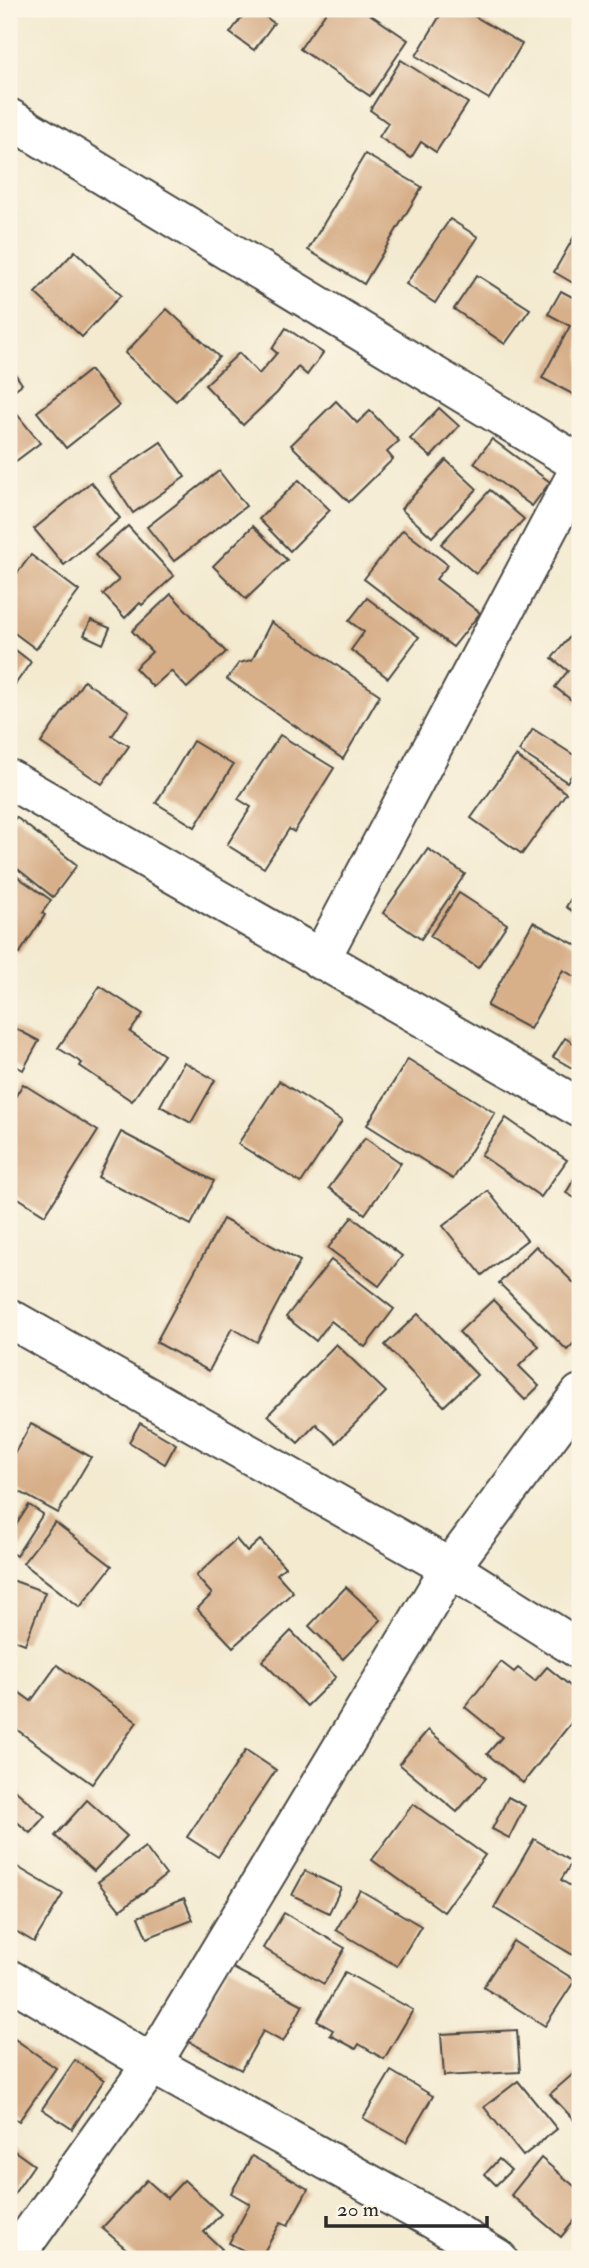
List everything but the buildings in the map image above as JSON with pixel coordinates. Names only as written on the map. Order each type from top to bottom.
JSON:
[{"type":"street","points":[[9,118],[580,466],[320,960]]},
{"type":"street","points":[[9,779],[580,1108]]},
{"type":"street","points":[[9,1318],[450,1568],[580,1650]]},
{"type":"street","points":[[13,2259],[152,2064],[450,1568],[580,1394]]},
{"type":"street","points":[[9,1979],[152,2064],[433,2219],[498,2259]]}]
